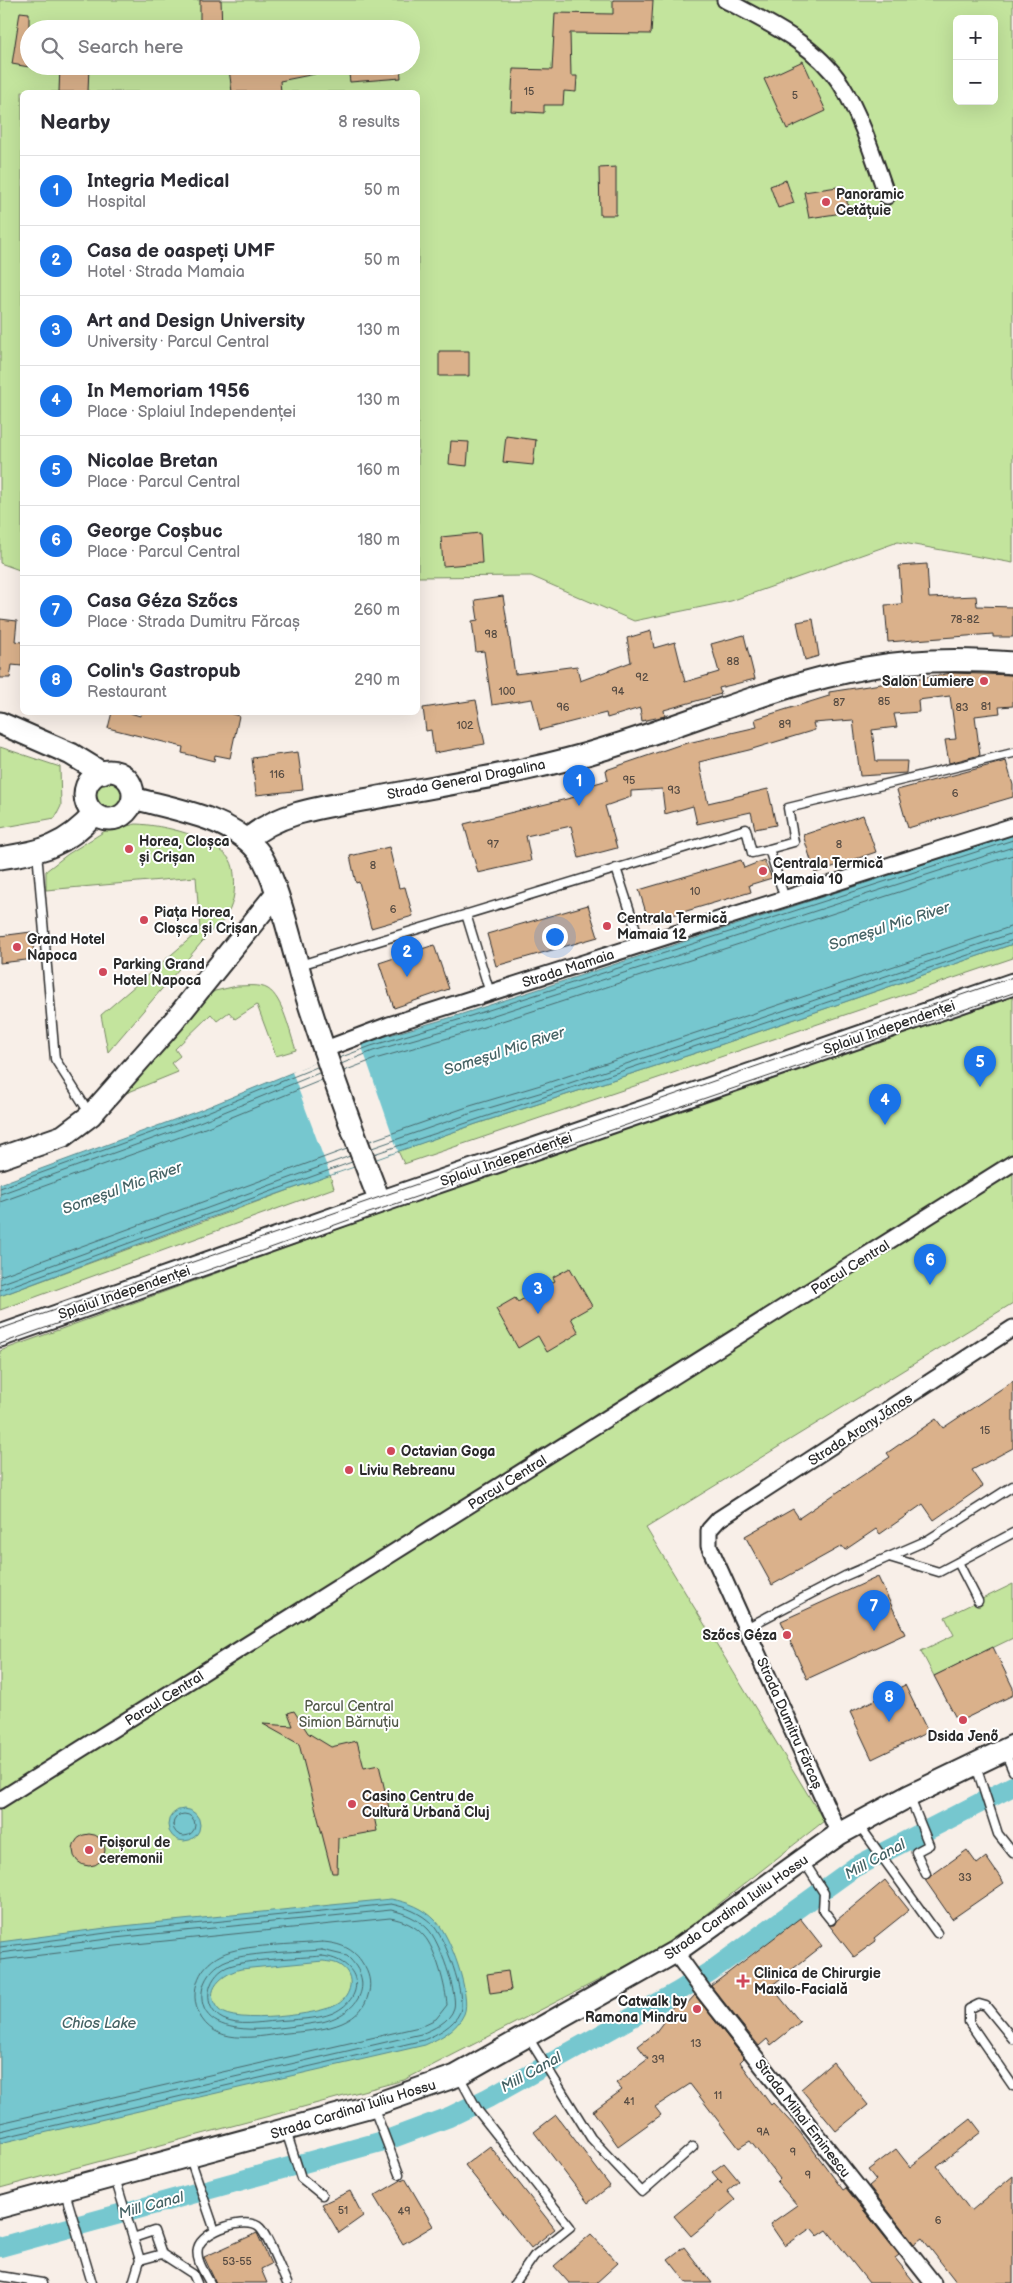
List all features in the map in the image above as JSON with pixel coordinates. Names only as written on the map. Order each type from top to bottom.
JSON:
[{"type":"street","points":[[725,0],[797,40],[839,82],[854,106],[887,196]]},
{"type":"street","name":"Strada General Dragalina","points":[[247,840],[270,824],[297,814],[330,806],[481,778],[605,749],[835,674],[910,661],[1013,663]]},
{"type":"street","points":[[0,724],[71,754],[102,772],[115,772],[127,779],[133,798],[130,806],[120,816],[104,819],[94,814],[88,806],[86,792],[91,780],[102,772]]},
{"type":"street","points":[[133,798],[202,818],[235,832],[247,840],[266,865],[326,1056],[380,1202]]},
{"type":"street","points":[[0,858],[37,852],[63,842],[83,827],[94,814]]},
{"type":"street","name":"Strada Mamaia","points":[[326,1056],[389,1025],[1013,826]]},
{"type":"street","points":[[0,1158],[63,1136],[90,1115],[174,1020],[276,894]]},
{"type":"street","name":"Splaiul Independenței","points":[[0,1336],[380,1202],[1013,984]]},
{"type":"street","name":"Parcul Central","points":[[0,1800],[1013,1163]]},
{"type":"street","name":"Strada Arany János","points":[[708,1530],[719,1520],[1013,1328]]},
{"type":"street","name":"Strada Dumitru Fărcaș","points":[[708,1530],[709,1546],[839,1834]]},
{"type":"street","name":"Strada Cardinal Iuliu Hossu","points":[[0,2207],[114,2176],[192,2164],[376,2115],[462,2082],[680,1960],[803,1860],[839,1834],[863,1831],[909,1796],[1009,1748]]},
{"type":"street","name":"Strada Mihai Eminescu","points":[[680,1960],[933,2283]]},
{"type":"lane","points":[[298,965],[746,829],[752,853],[794,842],[788,808],[1013,753]]},
{"type":"lane","points":[[769,849],[785,899]]},
{"type":"lane","points":[[37,852],[55,1059],[90,1115]]},
{"type":"lane","points":[[616,868],[641,945]]},
{"type":"lane","points":[[466,914],[490,993]]},
{"type":"lane","points":[[746,1628],[845,1576],[928,1540],[1013,1486]]},
{"type":"lane","points":[[889,1557],[939,1572],[1013,1533]]},
{"type":"lane","points":[[958,1562],[978,1601]]},
{"type":"lane","points":[[1009,1748],[1013,1771]]},
{"type":"lane","points":[[975,1764],[998,1834],[1013,1853]]},
{"type":"lane","points":[[909,1796],[929,1845],[916,1852],[926,1874]]},
{"type":"lane","points":[[863,1831],[938,1932]]},
{"type":"lane","points":[[803,1860],[824,1893],[824,1910],[830,1920]]},
{"type":"lane","points":[[1013,2039],[986,2006],[979,2004],[968,2009],[969,2022],[1013,2086]]},
{"type":"lane","points":[[532,2043],[591,2138],[642,2192],[693,2147]]},
{"type":"lane","points":[[462,2082],[478,2111],[570,2227],[534,2256],[515,2283]]},
{"type":"lane","points":[[376,2115],[399,2174]]},
{"type":"lane","points":[[289,2138],[301,2178],[322,2195]]},
{"type":"lane","points":[[192,2164],[215,2231]]},
{"type":"lane","points":[[114,2176],[140,2260],[133,2283]]},
{"type":"lane","points":[[64,2189],[92,2283]]},
{"type":"lane","points":[[210,2283],[198,2259],[198,2247],[203,2238],[215,2231],[240,2222],[250,2222],[260,2228],[287,2283]]},
{"type":"lane","points":[[133,2238],[154,2231],[162,2254],[193,2274],[197,2283]]},
{"type":"lane","points":[[140,2260],[162,2254]]},
{"type":"lane","points":[[0,2276],[42,2283]]},
{"type":"green space","points":[[0,0],[1013,0],[1013,563],[898,542],[731,601],[634,621],[531,576],[420,577],[420,90],[20,90],[20,570],[0,563]]},
{"type":"green space","points":[[0,747],[60,767],[61,806],[55,818],[0,828]]},
{"type":"green space","points":[[108,779],[114,780],[119,784],[123,789],[123,801],[119,806],[114,810],[108,811],[102,810],[97,806],[93,801],[92,795],[93,789],[97,784],[102,780]]},
{"type":"green space","points":[[136,824],[187,833],[212,844],[230,860],[233,867],[234,894],[232,904],[225,918],[213,929],[108,1052],[101,1015],[200,930],[196,877],[46,890],[46,871],[68,854],[105,831]]},
{"type":"green space","points":[[1013,944],[1013,958],[404,1164],[398,1151],[708,1049]]},
{"type":"green space","points":[[237,986],[261,986],[273,994],[282,1008],[296,1050],[276,1056],[257,1005],[235,1019],[229,1012],[217,1021],[211,1014],[175,1049],[180,1056],[171,1063],[178,1072],[124,1094],[204,997],[215,991]]},
{"type":"green space","name":"Parcul Central Simion Bărnuțiu","points":[[1013,997],[1013,1303],[646,1528],[824,1821],[667,1945],[404,2080],[0,2188],[0,1351],[508,1168]]},
{"type":"green space","points":[[330,1175],[334,1188],[0,1310],[0,1296]]},
{"type":"green space","points":[[1013,1584],[1013,1638],[934,1676],[921,1651],[954,1635],[945,1617]]},
{"type":"water","name":"Someşul Mic River","points":[[1013,835],[1013,944],[708,1049],[476,1124],[198,1222],[0,1296],[0,1184],[198,1111],[369,1041],[456,1016]]},
{"type":"water","points":[[184,1809],[190,1810],[195,1814],[199,1819],[199,1831],[195,1836],[190,1840],[184,1841],[178,1840],[173,1836],[169,1831],[168,1825],[169,1819],[173,1814],[178,1810]]},
{"type":"water","name":"Chios Lake","points":[[391,1899],[397,1900],[421,1909],[431,1916],[442,1928],[453,1952],[462,1980],[466,2005],[464,2014],[453,2029],[425,2045],[0,2143],[0,1942],[113,1927]],"holes":[[[323,1961],[341,1966],[346,1970],[350,1980],[349,1991],[346,1996],[338,2004],[329,2008],[297,2015],[258,2018],[227,2014],[219,2010],[214,2003],[212,1996],[217,1984],[222,1978],[234,1971]]]},
{"type":"pier","points":[[361,1044],[398,1151],[330,1175],[292,1072]]},
{"type":"building","points":[[200,0],[221,0],[222,20],[200,20]]},
{"type":"building","points":[[613,0],[653,0],[651,34],[570,33],[571,76],[577,76],[576,92],[564,91],[563,105],[544,105],[544,113],[511,111],[513,69],[552,70],[555,13],[613,14]]},
{"type":"building","points":[[20,12],[29,13],[29,20],[20,20],[20,65],[12,64]]},
{"type":"building","points":[[803,61],[826,111],[787,129],[764,79]]},
{"type":"building","points":[[60,75],[89,75],[88,90],[59,90]]},
{"type":"building","points":[[230,75],[310,75],[280,81],[281,90],[232,90]]},
{"type":"building","points":[[349,75],[401,75],[401,78],[350,82]]},
{"type":"building","points":[[616,167],[616,215],[600,215],[599,168]]},
{"type":"building","points":[[786,180],[794,203],[778,208],[770,186]]},
{"type":"building","name":"Panoramic Cetățuie","points":[[844,186],[849,212],[809,218],[804,192]]},
{"type":"building","points":[[439,351],[469,351],[469,376],[439,376]]},
{"type":"building","points":[[506,436],[536,440],[533,465],[503,462]]},
{"type":"building","points":[[451,441],[469,442],[467,466],[449,464]]},
{"type":"building","points":[[480,533],[482,563],[443,566],[441,537]]},
{"type":"building","points":[[927,564],[929,598],[976,596],[977,606],[1013,607],[1013,637],[993,637],[993,634],[888,642],[885,605],[902,604],[899,566]]},
{"type":"building","points":[[503,596],[515,674],[577,666],[580,681],[631,662],[627,638],[651,631],[654,648],[675,642],[685,682],[719,672],[711,644],[744,635],[755,679],[719,688],[721,694],[664,710],[665,716],[642,721],[640,708],[607,718],[606,713],[540,730],[532,699],[492,705],[484,651],[476,652],[472,621],[478,620],[475,600]]},
{"type":"building","points":[[0,619],[17,621],[15,641],[20,642],[20,666],[12,665],[10,678],[0,678]]},
{"type":"building","points":[[813,619],[819,656],[805,660],[797,622]]},
{"type":"building","points":[[952,673],[1013,675],[1013,706],[999,707],[1000,713],[975,716],[980,755],[949,763],[945,740],[956,739],[950,696],[918,700],[919,712],[894,714],[897,727],[872,730],[876,761],[907,761],[906,773],[860,776],[853,720],[813,723],[815,730],[749,750],[699,762],[708,803],[768,789],[776,825],[755,829],[751,812],[697,824],[693,806],[665,814],[662,789],[631,791],[631,797],[605,806],[617,848],[579,858],[571,826],[526,836],[531,861],[478,873],[464,824],[579,796],[576,789],[608,780],[606,770],[679,745],[757,727],[755,719],[829,696],[829,692]]},
{"type":"building","points":[[476,700],[485,744],[434,753],[431,730],[426,731],[423,708]]},
{"type":"building","points":[[111,715],[239,716],[230,758],[215,755],[214,761],[182,753],[183,747],[108,728]]},
{"type":"building","points":[[298,752],[303,790],[256,795],[252,758]]},
{"type":"building","points":[[1006,761],[1013,785],[1013,797],[908,828],[897,790]]},
{"type":"building","points":[[863,815],[876,852],[815,873],[803,835]]},
{"type":"building","points":[[389,847],[399,888],[405,887],[413,916],[371,928],[359,882],[356,883],[350,856]]},
{"type":"building","points":[[741,860],[744,868],[764,860],[772,878],[749,885],[751,892],[649,922],[639,890]]},
{"type":"building","points":[[588,905],[598,937],[496,966],[487,934]]},
{"type":"building","name":"Grand Hotel Napoca","points":[[31,932],[35,959],[0,963],[0,936]]},
{"type":"building","points":[[434,945],[449,989],[394,1008],[379,963]]},
{"type":"building","points":[[570,1268],[592,1306],[571,1318],[579,1333],[547,1352],[538,1336],[518,1348],[496,1309],[515,1298],[518,1302],[555,1281],[553,1277]]},
{"type":"building","points":[[1013,1381],[1013,1448],[972,1470],[983,1486],[934,1520],[923,1504],[880,1534],[876,1529],[845,1550],[842,1546],[772,1585],[745,1536],[793,1509],[799,1518],[890,1457],[887,1453],[936,1419],[943,1428]]},
{"type":"building","points":[[878,1577],[905,1634],[807,1679],[781,1621]]},
{"type":"building","points":[[993,1647],[1013,1688],[1013,1695],[958,1722],[934,1676]]},
{"type":"building","points":[[905,1685],[928,1732],[872,1759],[850,1712]]},
{"type":"building","name":"Casino Centru de Cultură Urbană Cluj","points":[[294,1711],[308,1733],[331,1747],[357,1741],[364,1768],[379,1765],[389,1808],[373,1811],[377,1831],[338,1838],[337,1873],[332,1873],[299,1744],[263,1724],[293,1726],[288,1713]]},
{"type":"building","name":"Foișorul de ceremonii","points":[[89,1834],[100,1839],[105,1850],[100,1861],[89,1866],[78,1861],[73,1850],[78,1839]]},
{"type":"building","points":[[967,1850],[977,1864],[986,1857],[1004,1883],[952,1919],[925,1880]]},
{"type":"building","points":[[885,1880],[909,1910],[874,1938],[876,1941],[854,1957],[829,1925],[834,1925],[837,1920]]},
{"type":"building","points":[[800,1918],[822,1946],[771,1986],[800,2022],[771,2045],[767,2039],[759,2046],[711,1986]]},
{"type":"building","points":[[508,1971],[511,1990],[490,1993],[487,1974]]},
{"type":"building","points":[[695,1995],[744,2058],[740,2062],[771,2105],[773,2103],[799,2131],[843,2190],[846,2188],[899,2255],[895,2258],[915,2283],[869,2283],[827,2230],[818,2236],[811,2228],[785,2246],[770,2224],[797,2205],[777,2182],[780,2179],[750,2141],[739,2148],[690,2084],[655,2107],[661,2115],[618,2146],[593,2111],[622,2090],[616,2083],[648,2059],[638,2046],[655,2033],[664,2021],[662,2017],[678,2002],[683,2008]]},
{"type":"building","points":[[833,2062],[868,2105],[836,2131],[801,2089]]},
{"type":"building","points":[[556,2115],[610,2186],[588,2203],[534,2132]]},
{"type":"building","points":[[971,2119],[981,2132],[937,2166],[971,2211],[1013,2176],[1013,2283],[957,2283],[922,2238],[914,2244],[869,2186],[876,2180],[868,2170],[896,2149],[910,2167]]},
{"type":"building","points":[[490,2146],[555,2229],[531,2248],[465,2165]]},
{"type":"building","points":[[724,2163],[739,2181],[727,2191],[735,2200],[691,2236],[674,2216],[718,2180],[722,2184],[712,2172]]},
{"type":"building","points":[[405,2178],[433,2226],[403,2244],[374,2196]]},
{"type":"building","points":[[350,2191],[363,2216],[339,2233],[322,2204]]},
{"type":"building","points":[[257,2233],[271,2264],[261,2269],[267,2283],[216,2283],[204,2257]]},
{"type":"building","points":[[591,2234],[618,2263],[596,2283],[569,2283],[554,2266]]},
{"type":"building","points":[[684,2247],[712,2283],[687,2283],[668,2259]]},
{"type":"waterway","name":"Mill Canal","points":[[0,2247],[387,2140],[449,2117],[488,2098],[679,1991],[711,1971],[855,1867],[1013,1786]]},
{"type":"tram line","points":[[0,1329],[1013,977]]},
{"type":"tram line","points":[[0,1344],[363,1215],[1013,993]]},
{"type":"place","name":"Panoramic Cetățuie","points":[[826,202]]},
{"type":"place","name":"Salon Lumiere","points":[[984,681]]},
{"type":"place","name":"Integria Medical","points":[[579,806]]},
{"type":"place","name":"Horea, Cloșca și Crișan","points":[[129,849]]},
{"type":"place","name":"Centrala Termică Mamaia 10","points":[[763,871]]},
{"type":"place","name":"Piața Horea, Cloșca și Crișan","points":[[144,920]]},
{"type":"place","name":"Centrala Termică Mamaia 12","points":[[607,926]]},
{"type":"place","name":"Grand Hotel Napoca","points":[[17,947]]},
{"type":"place","name":"Parking Grand Hotel Napoca","points":[[103,972]]},
{"type":"place","name":"Casa de oaspeți UMF","points":[[407,977]]},
{"type":"place","name":"Nicolae Bretan","points":[[980,1087]]},
{"type":"place","name":"In Memoriam 1956","points":[[885,1125]]},
{"type":"place","name":"George Coșbuc","points":[[930,1285]]},
{"type":"place","name":"Art and Design University","points":[[538,1314]]},
{"type":"place","name":"Octavian Goga","points":[[391,1451]]},
{"type":"place","name":"Liviu Rebreanu","points":[[349,1470]]},
{"type":"place","name":"Casa Géza Szőcs","points":[[874,1631]]},
{"type":"place","name":"Szőcs Géza","points":[[787,1635]]},
{"type":"place","name":"Dsida Jenő","points":[[963,1720]]},
{"type":"place","name":"Colin's Gastropub","points":[[889,1722]]},
{"type":"place","name":"Casino Centru de Cultură Urbană Cluj","points":[[352,1804]]},
{"type":"place","name":"Foișorul de ceremonii","points":[[89,1850]]},
{"type":"place","name":"Clinica de Chirurgie Maxilo-Facială","points":[[743,1981]]},
{"type":"place","name":"Catwalk by Ramona Mindru","points":[[697,2009]]}]
